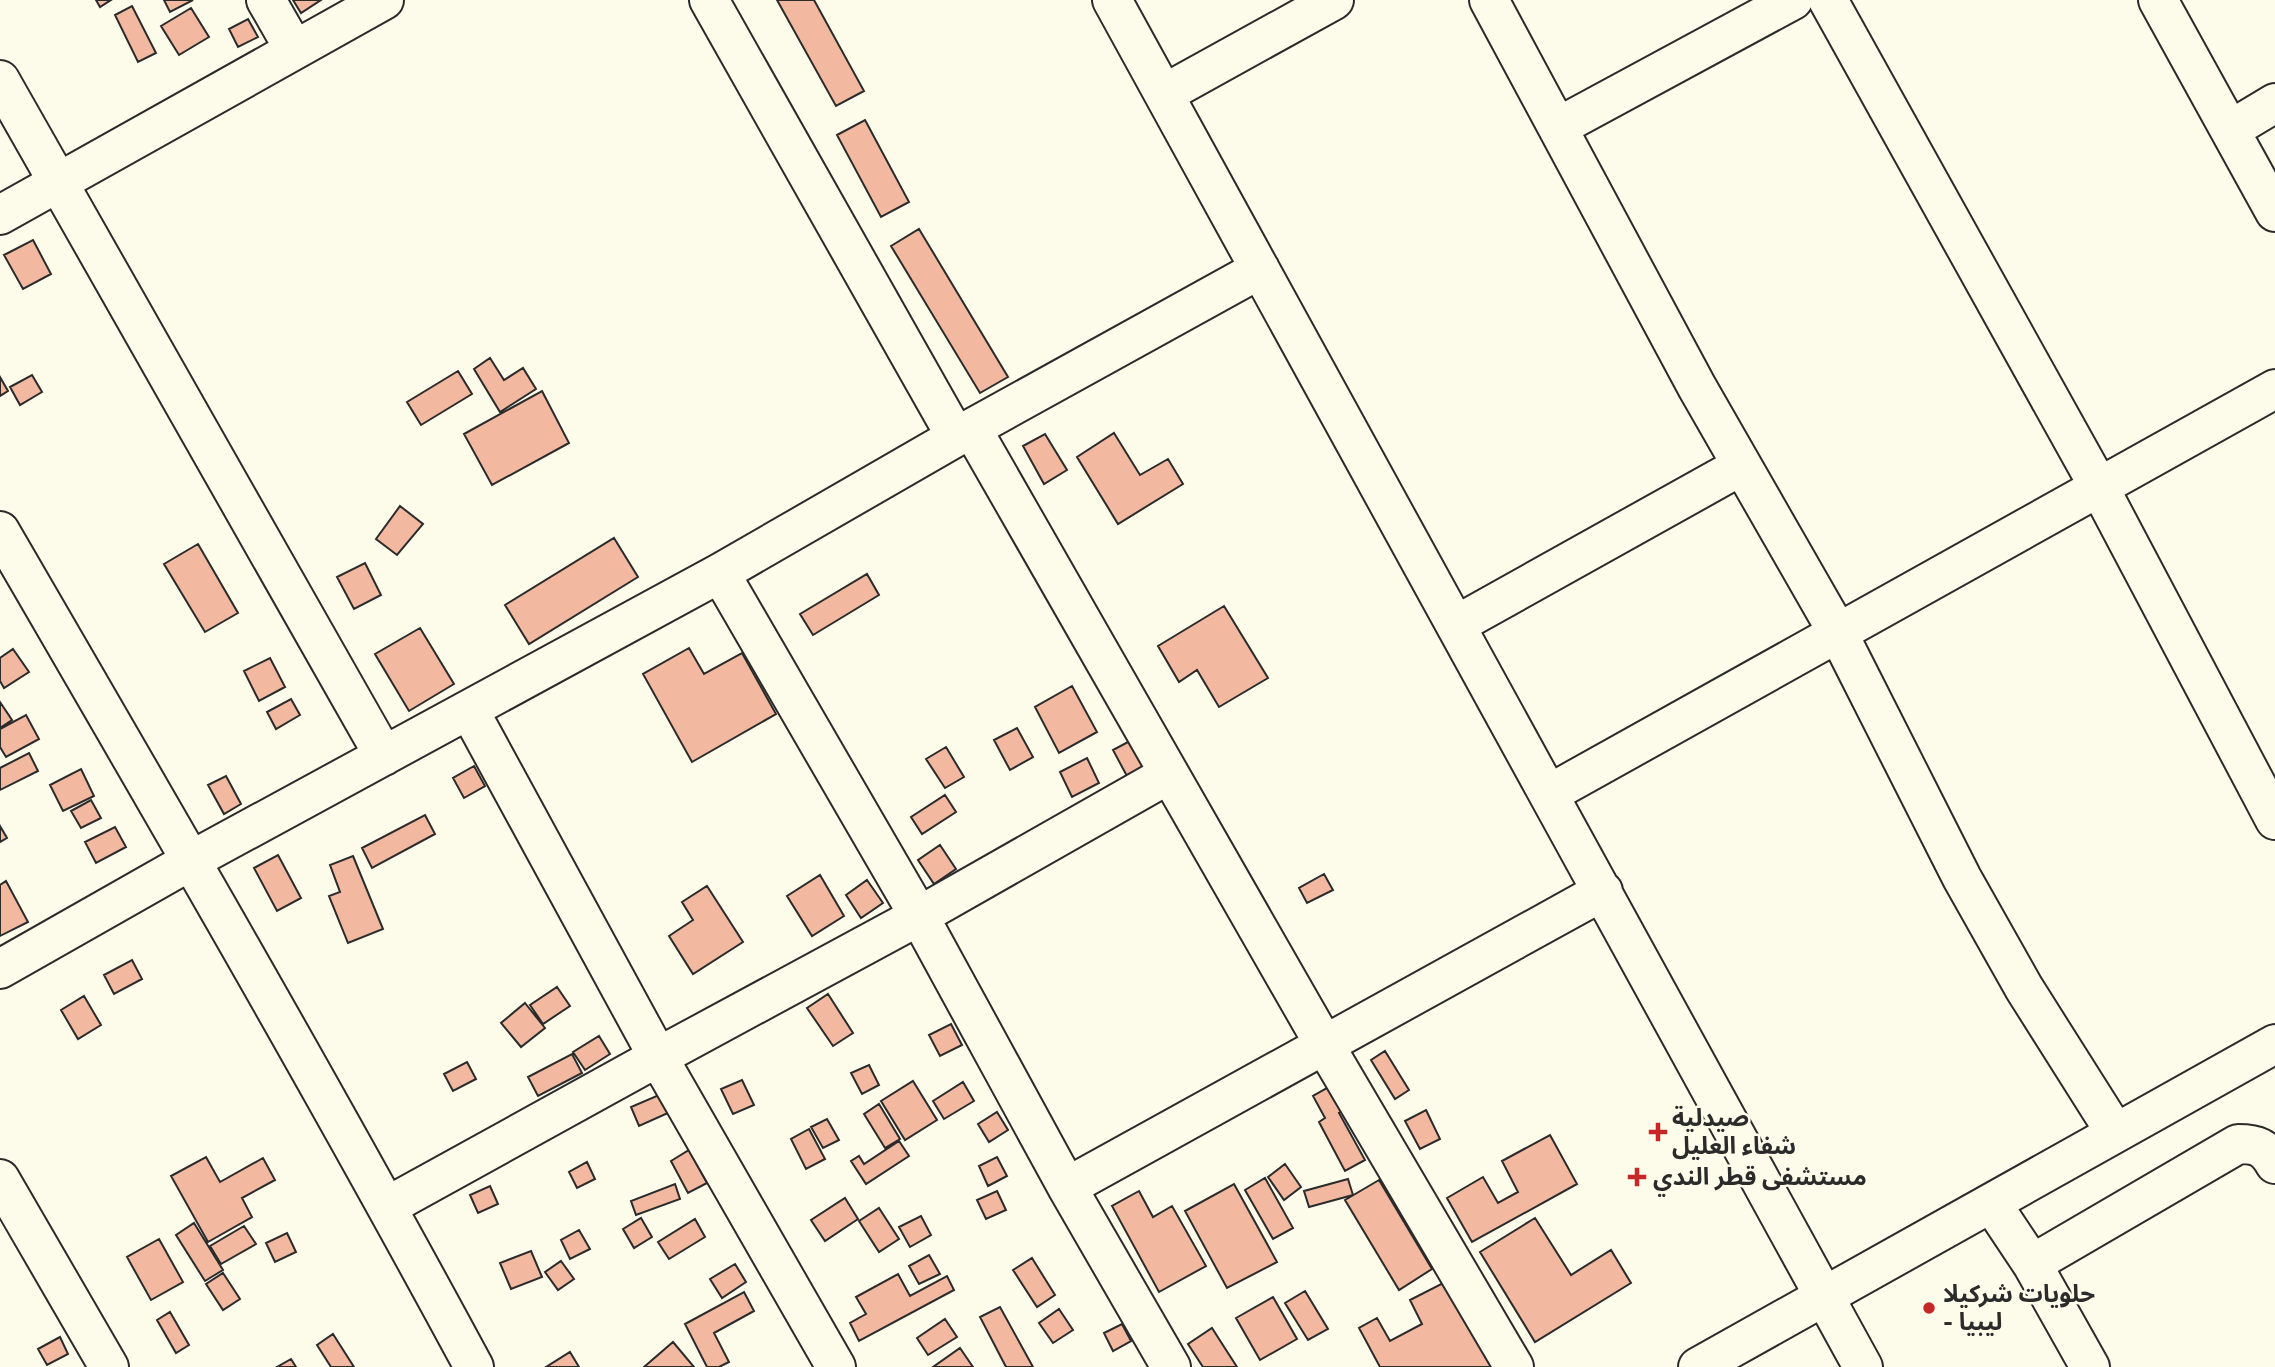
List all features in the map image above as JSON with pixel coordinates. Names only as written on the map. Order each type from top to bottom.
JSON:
[{"type":"main road","points":[[266,0],[294,49]]},
{"type":"main road","points":[[0,215],[384,0]]},
{"type":"main road","points":[[709,0],[1169,774],[1514,1367]]},
{"type":"main road","points":[[1112,0],[1778,1209],[1859,1366]]},
{"type":"main road","points":[[1164,93],[1334,0]]},
{"type":"main road","points":[[1489,0],[1741,466],[1838,633],[1962,878],[2024,988],[2115,1132]]},
{"type":"main road","points":[[1558,127],[1793,0]]},
{"type":"main road","points":[[1828,0],[2099,487],[2275,820]]},
{"type":"main road","points":[[2158,0],[2275,212]]},
{"type":"main road","points":[[0,80],[384,756]]},
{"type":"main road","points":[[2230,130],[2275,103]]},
{"type":"main road","points":[[0,969],[192,860],[720,573],[964,433],[1260,269]]},
{"type":"main road","points":[[1549,794],[2275,388]]},
{"type":"main road","points":[[1456,625],[1741,466]]},
{"type":"main road","points":[[0,531],[192,860],[388,1206],[474,1367]]},
{"type":"main road","points":[[720,573],[919,916],[1067,1187],[1171,1367]]},
{"type":"main road","points":[[469,710],[658,1057],[836,1367]]},
{"type":"main road","points":[[388,1206],[919,916],[1169,774]]},
{"type":"main road","points":[[1067,1187],[1603,891]]},
{"type":"main road","points":[[1698,1367],[2275,1044]]},
{"type":"main road","points":[[2032,1264],[2238,1144],[2256,1144],[2267,1151],[2275,1164]]},
{"type":"main road","points":[[0,1178],[109,1367]]},
{"type":"main road","points":[[1992,1204],[2032,1264],[2090,1367]]},
{"type":"building","points":[[96,0],[111,0],[100,7]]},
{"type":"building","points":[[164,0],[193,0],[170,12]]},
{"type":"building","points":[[293,0],[321,0],[301,13]]},
{"type":"building","points":[[777,0],[814,0],[864,91],[836,106]]},
{"type":"building","points":[[132,6],[156,53],[138,62],[115,15]]},
{"type":"building","points":[[191,8],[209,37],[179,55],[161,26]]},
{"type":"building","points":[[248,19],[258,37],[238,47],[229,29]]},
{"type":"building","points":[[865,120],[909,202],[881,217],[837,135]]},
{"type":"building","points":[[919,229],[1008,377],[980,393],[891,246]]},
{"type":"building","points":[[33,240],[51,274],[23,289],[4,255]]},
{"type":"building","points":[[490,358],[504,380],[523,368],[536,389],[500,412],[474,369]]},
{"type":"building","points":[[458,371],[472,394],[421,425],[407,402]]},
{"type":"building","points":[[32,375],[42,392],[20,405],[10,387]]},
{"type":"building","points":[[0,377],[8,391],[0,396]]},
{"type":"building","points":[[542,391],[569,443],[492,485],[464,434]]},
{"type":"building","points":[[1114,433],[1140,475],[1168,459],[1183,484],[1118,524],[1077,457]]},
{"type":"building","points":[[1045,434],[1067,470],[1044,484],[1023,446]]},
{"type":"building","points":[[400,506],[423,524],[397,555],[376,539]]},
{"type":"building","points":[[614,538],[638,577],[529,644],[505,605]]},
{"type":"building","points":[[198,544],[238,613],[205,632],[164,564]]},
{"type":"building","points":[[365,563],[381,595],[354,609],[337,577]]},
{"type":"building","points":[[867,574],[879,595],[813,635],[800,614]]},
{"type":"building","points":[[1224,606],[1268,678],[1219,707],[1197,670],[1179,682],[1158,646]]},
{"type":"building","points":[[420,628],[454,684],[409,711],[375,654]]},
{"type":"building","points":[[689,648],[704,674],[742,653],[776,714],[692,762],[643,674]]},
{"type":"building","points":[[13,649],[29,672],[4,688],[0,681],[0,658]]},
{"type":"building","points":[[270,658],[285,687],[259,701],[244,671]]},
{"type":"building","points":[[1072,686],[1097,732],[1059,753],[1035,707]]},
{"type":"building","points":[[291,699],[300,715],[276,729],[267,712]]},
{"type":"building","points":[[0,702],[12,720],[0,728]]},
{"type":"building","points":[[26,715],[39,739],[6,757],[0,747],[0,729]]},
{"type":"building","points":[[1017,728],[1033,757],[1010,770],[994,740]]},
{"type":"building","points":[[1141,735],[1156,763],[1128,778],[1113,750]]},
{"type":"building","points":[[946,747],[964,777],[945,788],[926,759]]},
{"type":"building","points":[[29,753],[38,771],[0,790],[0,768]]},
{"type":"building","points":[[1087,758],[1099,783],[1072,797],[1060,772]]},
{"type":"building","points":[[474,766],[485,786],[464,798],[453,778]]},
{"type":"building","points":[[81,769],[94,796],[63,811],[50,785]]},
{"type":"building","points":[[226,776],[241,804],[224,814],[208,785]]},
{"type":"building","points":[[945,795],[956,812],[922,834],[911,817]]},
{"type":"building","points":[[91,800],[101,818],[81,828],[71,811]]},
{"type":"building","points":[[425,815],[435,834],[372,868],[362,848]]},
{"type":"building","points":[[0,826],[7,838],[0,842]]},
{"type":"building","points":[[115,827],[126,847],[96,863],[85,842]]},
{"type":"building","points":[[940,845],[956,869],[934,884],[918,860]]},
{"type":"building","points":[[278,855],[301,898],[277,911],[254,868]]},
{"type":"building","points":[[353,856],[383,929],[348,943],[329,896],[340,892],[330,865]]},
{"type":"building","points":[[1324,874],[1333,890],[1307,903],[1299,888]]},
{"type":"building","points":[[820,875],[844,916],[812,936],[787,896]]},
{"type":"building","points":[[867,880],[883,903],[861,918],[846,895]]},
{"type":"building","points":[[6,881],[28,922],[0,936],[0,885]]},
{"type":"building","points":[[707,886],[743,942],[693,974],[669,936],[693,920],[682,902]]},
{"type":"building","points":[[132,960],[142,979],[114,994],[104,975]]},
{"type":"building","points":[[557,987],[570,1006],[543,1024],[530,1005]]},
{"type":"building","points":[[828,994],[853,1033],[833,1046],[807,1008]]},
{"type":"building","points":[[84,996],[101,1025],[78,1039],[61,1010]]},
{"type":"building","points":[[525,1003],[545,1028],[521,1047],[501,1023]]},
{"type":"building","points":[[951,1024],[962,1045],[940,1056],[929,1035]]},
{"type":"building","points":[[599,1036],[610,1054],[585,1070],[573,1052]]},
{"type":"building","points":[[1385,1051],[1409,1090],[1395,1099],[1371,1060]]},
{"type":"building","points":[[572,1054],[582,1073],[538,1096],[528,1077]]},
{"type":"building","points":[[467,1062],[476,1079],[453,1091],[444,1074]]},
{"type":"building","points":[[869,1065],[879,1085],[862,1094],[851,1073]]},
{"type":"building","points":[[742,1080],[754,1105],[733,1114],[721,1089]]},
{"type":"building","points":[[913,1081],[937,1120],[905,1140],[881,1101]]},
{"type":"building","points":[[963,1082],[974,1101],[944,1119],[933,1101]]},
{"type":"building","points":[[1336,1083],[1349,1108],[1339,1113],[1365,1160],[1345,1171],[1319,1122],[1325,1118],[1313,1096]]},
{"type":"building","points":[[659,1095],[668,1113],[639,1126],[631,1107]]},
{"type":"building","points":[[879,1104],[900,1139],[885,1148],[864,1114]]},
{"type":"building","points":[[1426,1110],[1440,1139],[1420,1149],[1405,1121]]},
{"type":"building","points":[[997,1112],[1008,1130],[989,1142],[978,1124]]},
{"type":"building","points":[[827,1119],[839,1140],[823,1148],[811,1127]]},
{"type":"building","points":[[809,1129],[825,1159],[806,1169],[791,1139]]},
{"type":"building","points":[[1550,1135],[1577,1184],[1472,1242],[1447,1198],[1483,1177],[1498,1203],[1518,1192],[1502,1161]]},
{"type":"building","points":[[899,1141],[909,1156],[866,1184],[851,1161],[859,1156],[864,1164]]},
{"type":"building","points":[[689,1150],[707,1183],[688,1193],[671,1161]]},
{"type":"building","points":[[206,1157],[220,1182],[263,1158],[275,1180],[242,1198],[252,1217],[208,1242],[171,1176]]},
{"type":"building","points":[[997,1157],[1007,1176],[988,1186],[979,1166]]},
{"type":"building","points":[[587,1162],[595,1179],[577,1188],[569,1172]]},
{"type":"building","points":[[1285,1164],[1301,1187],[1284,1200],[1268,1177]]},
{"type":"building","points":[[1265,1178],[1293,1228],[1273,1239],[1245,1190]]},
{"type":"building","points":[[1348,1179],[1353,1195],[1309,1207],[1304,1191]]},
{"type":"building","points":[[1379,1180],[1432,1269],[1399,1290],[1345,1200]]},
{"type":"building","points":[[675,1184],[680,1199],[636,1215],[631,1201]]},
{"type":"building","points":[[1234,1184],[1277,1262],[1227,1288],[1185,1211]]},
{"type":"building","points":[[490,1186],[498,1204],[478,1213],[470,1195]]},
{"type":"building","points":[[997,1191],[1006,1210],[986,1219],[977,1200]]},
{"type":"building","points":[[1139,1191],[1153,1217],[1172,1206],[1206,1266],[1159,1292],[1112,1206]]},
{"type":"building","points":[[845,1198],[858,1219],[825,1241],[811,1220]]},
{"type":"building","points":[[879,1208],[899,1239],[879,1252],[859,1221]]},
{"type":"building","points":[[921,1216],[931,1235],[910,1247],[899,1227]]},
{"type":"building","points":[[641,1218],[652,1237],[634,1248],[623,1229]]},
{"type":"building","points":[[1535,1218],[1571,1275],[1611,1250],[1631,1283],[1535,1342],[1480,1252]]},
{"type":"building","points":[[695,1219],[705,1237],[669,1259],[658,1242]]},
{"type":"building","points":[[194,1223],[223,1270],[205,1281],[176,1235]]},
{"type":"building","points":[[244,1226],[256,1244],[221,1264],[210,1246]]},
{"type":"building","points":[[579,1230],[590,1249],[570,1259],[561,1240]]},
{"type":"building","points":[[287,1233],[296,1252],[275,1262],[266,1243]]},
{"type":"building","points":[[159,1239],[183,1282],[151,1300],[127,1257]]},
{"type":"building","points":[[531,1251],[542,1277],[511,1289],[500,1263]]},
{"type":"building","points":[[929,1255],[940,1274],[919,1284],[909,1266]]},
{"type":"building","points":[[1032,1258],[1055,1295],[1037,1307],[1013,1270]]},
{"type":"building","points":[[561,1261],[574,1279],[558,1290],[545,1272]]},
{"type":"building","points":[[735,1264],[746,1282],[722,1298],[710,1279]]},
{"type":"building","points":[[223,1273],[240,1299],[223,1310],[206,1284]]},
{"type":"building","points":[[898,1274],[910,1296],[947,1276],[954,1290],[859,1341],[850,1323],[866,1314],[856,1297]]},
{"type":"building","points":[[1451,1279],[1499,1367],[1380,1367],[1359,1328],[1377,1318],[1390,1341],[1422,1324],[1410,1300]]},
{"type":"building","points":[[1305,1291],[1328,1329],[1308,1340],[1285,1303]]},
{"type":"building","points":[[744,1292],[754,1311],[714,1333],[729,1362],[719,1367],[707,1367],[685,1324]]},
{"type":"building","points":[[1273,1297],[1297,1339],[1260,1360],[1236,1318]]},
{"type":"building","points":[[1000,1307],[1033,1367],[1006,1367],[980,1317]]},
{"type":"building","points":[[1059,1309],[1073,1330],[1053,1343],[1039,1323]]},
{"type":"building","points":[[170,1312],[189,1345],[176,1353],[157,1320]]},
{"type":"building","points":[[945,1319],[957,1337],[928,1355],[917,1338]]},
{"type":"building","points":[[1122,1324],[1131,1341],[1113,1351],[1104,1333]]},
{"type":"building","points":[[1212,1328],[1237,1367],[1203,1367],[1188,1344]]},
{"type":"building","points":[[333,1334],[354,1367],[331,1367],[317,1345]]},
{"type":"building","points":[[60,1337],[68,1354],[47,1365],[38,1349]]},
{"type":"building","points":[[673,1342],[694,1367],[644,1367]]},
{"type":"building","points":[[960,1348],[973,1367],[933,1367]]},
{"type":"building","points":[[570,1352],[579,1367],[546,1367]]},
{"type":"building","points":[[291,1359],[296,1367],[277,1367]]},
{"type":"place","name":"صيدلية شفاء العليل","points":[[1658,1132]]},
{"type":"place","name":"مستشفى قطر الندي","points":[[1637,1177]]},
{"type":"place","name":"حلويات شركيلا - ليبيا","points":[[1929,1308]]}]
